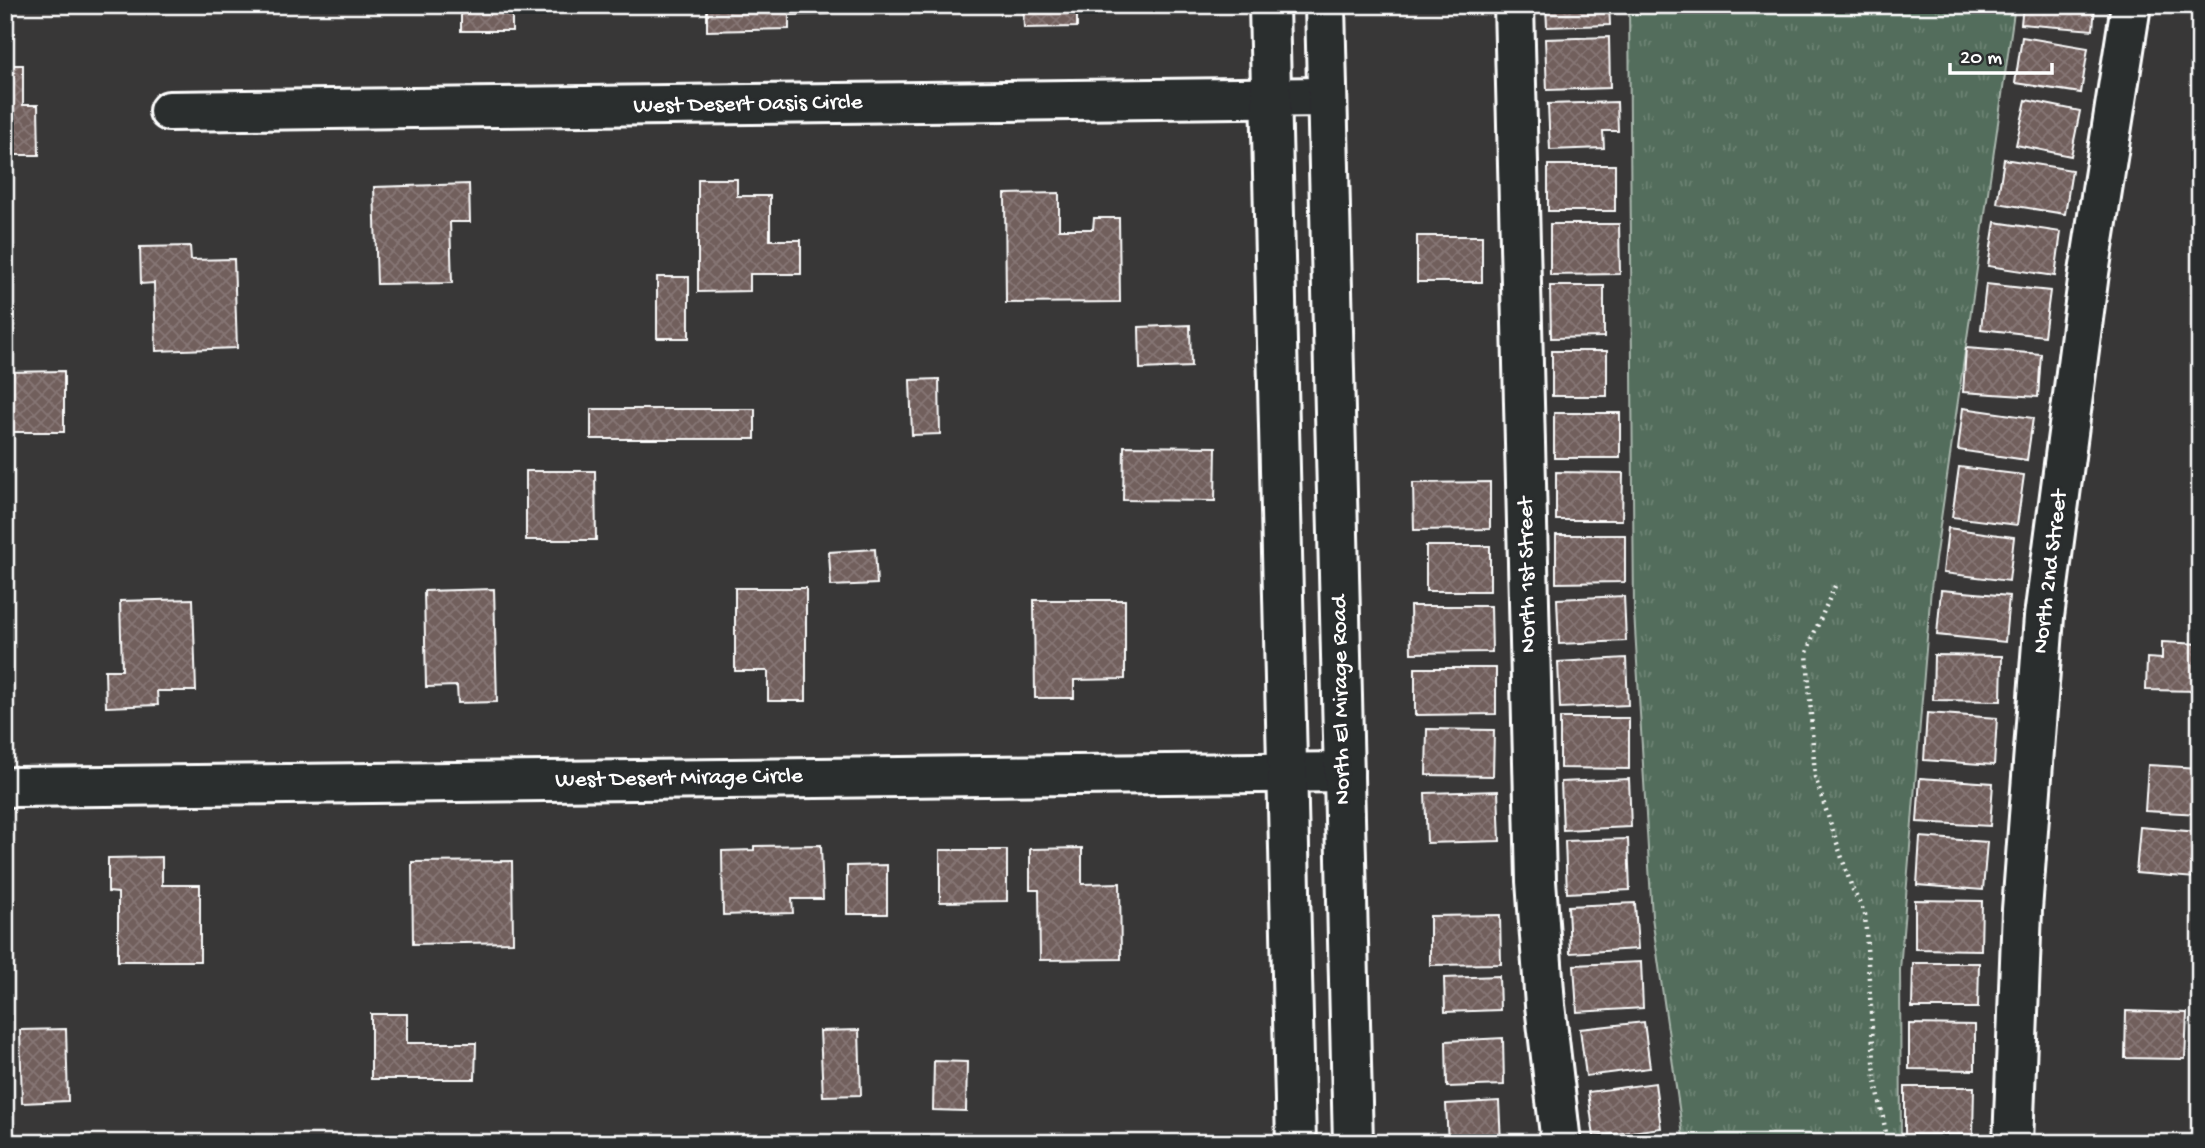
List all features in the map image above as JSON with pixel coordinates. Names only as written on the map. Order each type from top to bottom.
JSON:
[{"type":"street","points":[[1269,5],[1296,1143]]},
{"type":"street","name":"North El Mirage Road","points":[[1325,5],[1353,1143]]},
{"type":"street","name":"North 1st Street","points":[[1514,5],[1536,881],[1545,1005],[1561,1143]]},
{"type":"street","name":"North 2nd Street","points":[[2013,1143],[2022,910],[2044,617],[2089,273],[2131,5]]},
{"type":"street","name":"West Desert Oasis Circle","points":[[169,111],[1327,97]]},
{"type":"street","name":"West Desert Mirage Circle","points":[[14,787],[1344,772]]},
{"type":"path","points":[[1835,586],[1807,653],[1815,777],[1852,888],[1865,914],[1875,1077],[1888,1143]]},
{"type":"green space","points":[[1629,5],[2015,5],[1931,588],[1900,970],[1901,1143],[1684,1143],[1652,917],[1634,611]]},
{"type":"building","points":[[461,5],[550,6],[512,7],[512,31],[461,31]]},
{"type":"building","points":[[707,5],[828,5],[828,14],[789,15],[789,29],[707,31]]},
{"type":"building","points":[[1023,5],[1116,5],[1116,11],[1077,12],[1077,27],[1024,28]]},
{"type":"building","points":[[1546,5],[1609,5],[1610,25],[1547,27]]},
{"type":"building","points":[[2023,5],[2095,5],[2093,30],[2021,24]]},
{"type":"building","points":[[1609,37],[1610,88],[1547,90],[1545,39]]},
{"type":"building","points":[[2022,37],[2088,48],[2081,93],[2015,83]]},
{"type":"building","points":[[5,65],[23,65],[23,105],[38,105],[39,155],[5,155]]},
{"type":"building","points":[[2026,100],[2080,111],[2071,156],[2016,145]]},
{"type":"building","points":[[1617,102],[1618,131],[1603,131],[1604,148],[1550,150],[1548,104]]},
{"type":"building","points":[[2004,159],[2072,170],[2065,214],[1997,203]]},
{"type":"building","points":[[1548,165],[1615,165],[1615,211],[1548,211]]},
{"type":"building","points":[[698,179],[737,179],[737,196],[770,196],[770,240],[801,240],[801,274],[750,274],[750,291],[698,292]]},
{"type":"building","points":[[469,184],[470,222],[450,222],[452,283],[377,284],[374,187]]},
{"type":"building","points":[[1059,193],[1059,229],[1093,229],[1094,218],[1119,218],[1120,302],[1006,303],[1005,194]]},
{"type":"building","points":[[1995,222],[2061,232],[2055,276],[1988,266]]},
{"type":"building","points":[[1550,224],[1619,224],[1620,274],[1550,275]]},
{"type":"building","points":[[1417,236],[1482,236],[1482,282],[1417,282]]},
{"type":"building","points":[[190,246],[191,260],[234,259],[237,348],[156,351],[154,283],[141,284],[140,247]]},
{"type":"building","points":[[657,277],[689,277],[689,338],[657,338]]},
{"type":"building","points":[[1986,284],[2050,291],[2044,336],[1981,329]]},
{"type":"building","points":[[1550,286],[1604,286],[1604,337],[1551,338]]},
{"type":"building","points":[[1190,325],[1191,367],[1140,369],[1139,327]]},
{"type":"building","points":[[1966,348],[2041,354],[2038,397],[1963,392]]},
{"type":"building","points":[[1552,351],[1607,351],[1607,396],[1552,396]]},
{"type":"building","points":[[64,371],[64,432],[5,432],[5,372]]},
{"type":"building","points":[[939,379],[940,434],[912,435],[910,380]]},
{"type":"building","points":[[1963,408],[2033,418],[2027,460],[1958,450]]},
{"type":"building","points":[[591,409],[755,409],[755,439],[591,439]]},
{"type":"building","points":[[1554,413],[1620,413],[1620,458],[1554,458]]},
{"type":"building","points":[[1124,446],[1216,447],[1215,501],[1123,500]]},
{"type":"building","points":[[1959,467],[2024,475],[2017,525],[1952,517]]},
{"type":"building","points":[[526,471],[595,471],[596,540],[526,540]]},
{"type":"building","points":[[1556,472],[1623,473],[1622,520],[1556,520]]},
{"type":"building","points":[[1490,482],[1490,529],[1414,530],[1413,483]]},
{"type":"building","points":[[1948,528],[2014,537],[2009,581],[1943,573]]},
{"type":"building","points":[[1556,535],[1625,535],[1625,582],[1556,583]]},
{"type":"building","points":[[1426,546],[1490,546],[1490,591],[1426,591]]},
{"type":"building","points":[[875,549],[877,584],[831,586],[829,552]]},
{"type":"building","points":[[735,588],[806,588],[806,701],[768,701],[768,671],[735,671]]},
{"type":"building","points":[[494,589],[497,702],[458,703],[457,686],[426,687],[424,591]]},
{"type":"building","points":[[1941,590],[2009,596],[2005,642],[1937,635]]},
{"type":"building","points":[[1624,596],[1626,641],[1559,644],[1557,599]]},
{"type":"building","points":[[193,599],[196,691],[157,691],[158,705],[106,707],[105,670],[122,670],[120,601]]},
{"type":"building","points":[[1034,600],[1125,600],[1125,679],[1074,680],[1074,698],[1035,698]]},
{"type":"building","points":[[1410,606],[1491,606],[1492,652],[1411,653]]},
{"type":"building","points":[[2162,642],[2200,644],[2200,691],[2146,690],[2147,658],[2162,659]]},
{"type":"building","points":[[1934,655],[2002,656],[2001,701],[1933,700]]},
{"type":"building","points":[[1626,658],[1628,705],[1560,708],[1558,662]]},
{"type":"building","points":[[1415,668],[1496,668],[1496,714],[1415,715]]},
{"type":"building","points":[[1927,713],[1997,718],[1994,765],[1924,760]]},
{"type":"building","points":[[1560,718],[1629,718],[1629,769],[1560,768]]},
{"type":"building","points":[[1427,729],[1494,730],[1493,776],[1426,775]]},
{"type":"building","points":[[2148,765],[2200,768],[2200,814],[2145,811]]},
{"type":"building","points":[[1920,778],[1993,783],[1990,826],[1917,822]]},
{"type":"building","points":[[1629,779],[1631,827],[1563,830],[1561,782]]},
{"type":"building","points":[[1498,791],[1500,841],[1427,843],[1425,793]]},
{"type":"building","points":[[2140,827],[2198,832],[2195,878],[2136,873]]},
{"type":"building","points":[[1920,837],[1987,842],[1983,890],[1917,885]]},
{"type":"building","points":[[1628,839],[1630,890],[1567,893],[1565,841]]},
{"type":"building","points":[[821,845],[823,899],[792,899],[793,913],[723,915],[722,851],[754,850],[754,846]]},
{"type":"building","points":[[1082,848],[1082,884],[1120,883],[1121,959],[1040,960],[1039,890],[1030,890],[1030,849]]},
{"type":"building","points":[[940,850],[1007,850],[1007,901],[940,902]]},
{"type":"building","points":[[162,857],[162,885],[200,885],[200,961],[118,961],[118,893],[108,892],[108,858]]},
{"type":"building","points":[[512,861],[513,942],[413,944],[412,862]]},
{"type":"building","points":[[887,865],[887,914],[847,914],[847,866]]},
{"type":"building","points":[[1915,900],[1982,901],[1981,950],[1915,949]]},
{"type":"building","points":[[1635,903],[1638,949],[1570,953],[1568,906]]},
{"type":"building","points":[[1500,915],[1501,964],[1430,965],[1430,916]]},
{"type":"building","points":[[1641,962],[1643,1008],[1577,1012],[1574,965]]},
{"type":"building","points":[[1913,963],[1979,963],[1978,1008],[1912,1008]]},
{"type":"building","points":[[1499,976],[1500,1010],[1445,1012],[1444,978]]},
{"type":"building","points":[[2126,1011],[2187,1013],[2185,1059],[2125,1058]]},
{"type":"building","points":[[371,1014],[407,1014],[407,1043],[476,1043],[475,1079],[371,1079]]},
{"type":"building","points":[[1644,1022],[1650,1068],[1586,1076],[1580,1029]]},
{"type":"building","points":[[1909,1024],[1975,1025],[1975,1070],[1909,1069]]},
{"type":"building","points":[[66,1029],[68,1101],[22,1103],[20,1030]]},
{"type":"building","points":[[859,1030],[861,1095],[823,1096],[820,1031]]},
{"type":"building","points":[[1503,1038],[1504,1085],[1447,1087],[1446,1041]]},
{"type":"building","points":[[934,1061],[967,1062],[966,1111],[933,1110]]},
{"type":"building","points":[[1655,1083],[1661,1128],[1594,1137],[1588,1092]]},
{"type":"building","points":[[1905,1087],[1974,1087],[1973,1135],[1905,1135]]},
{"type":"building","points":[[1499,1101],[1501,1143],[1448,1143],[1446,1104]]}]
